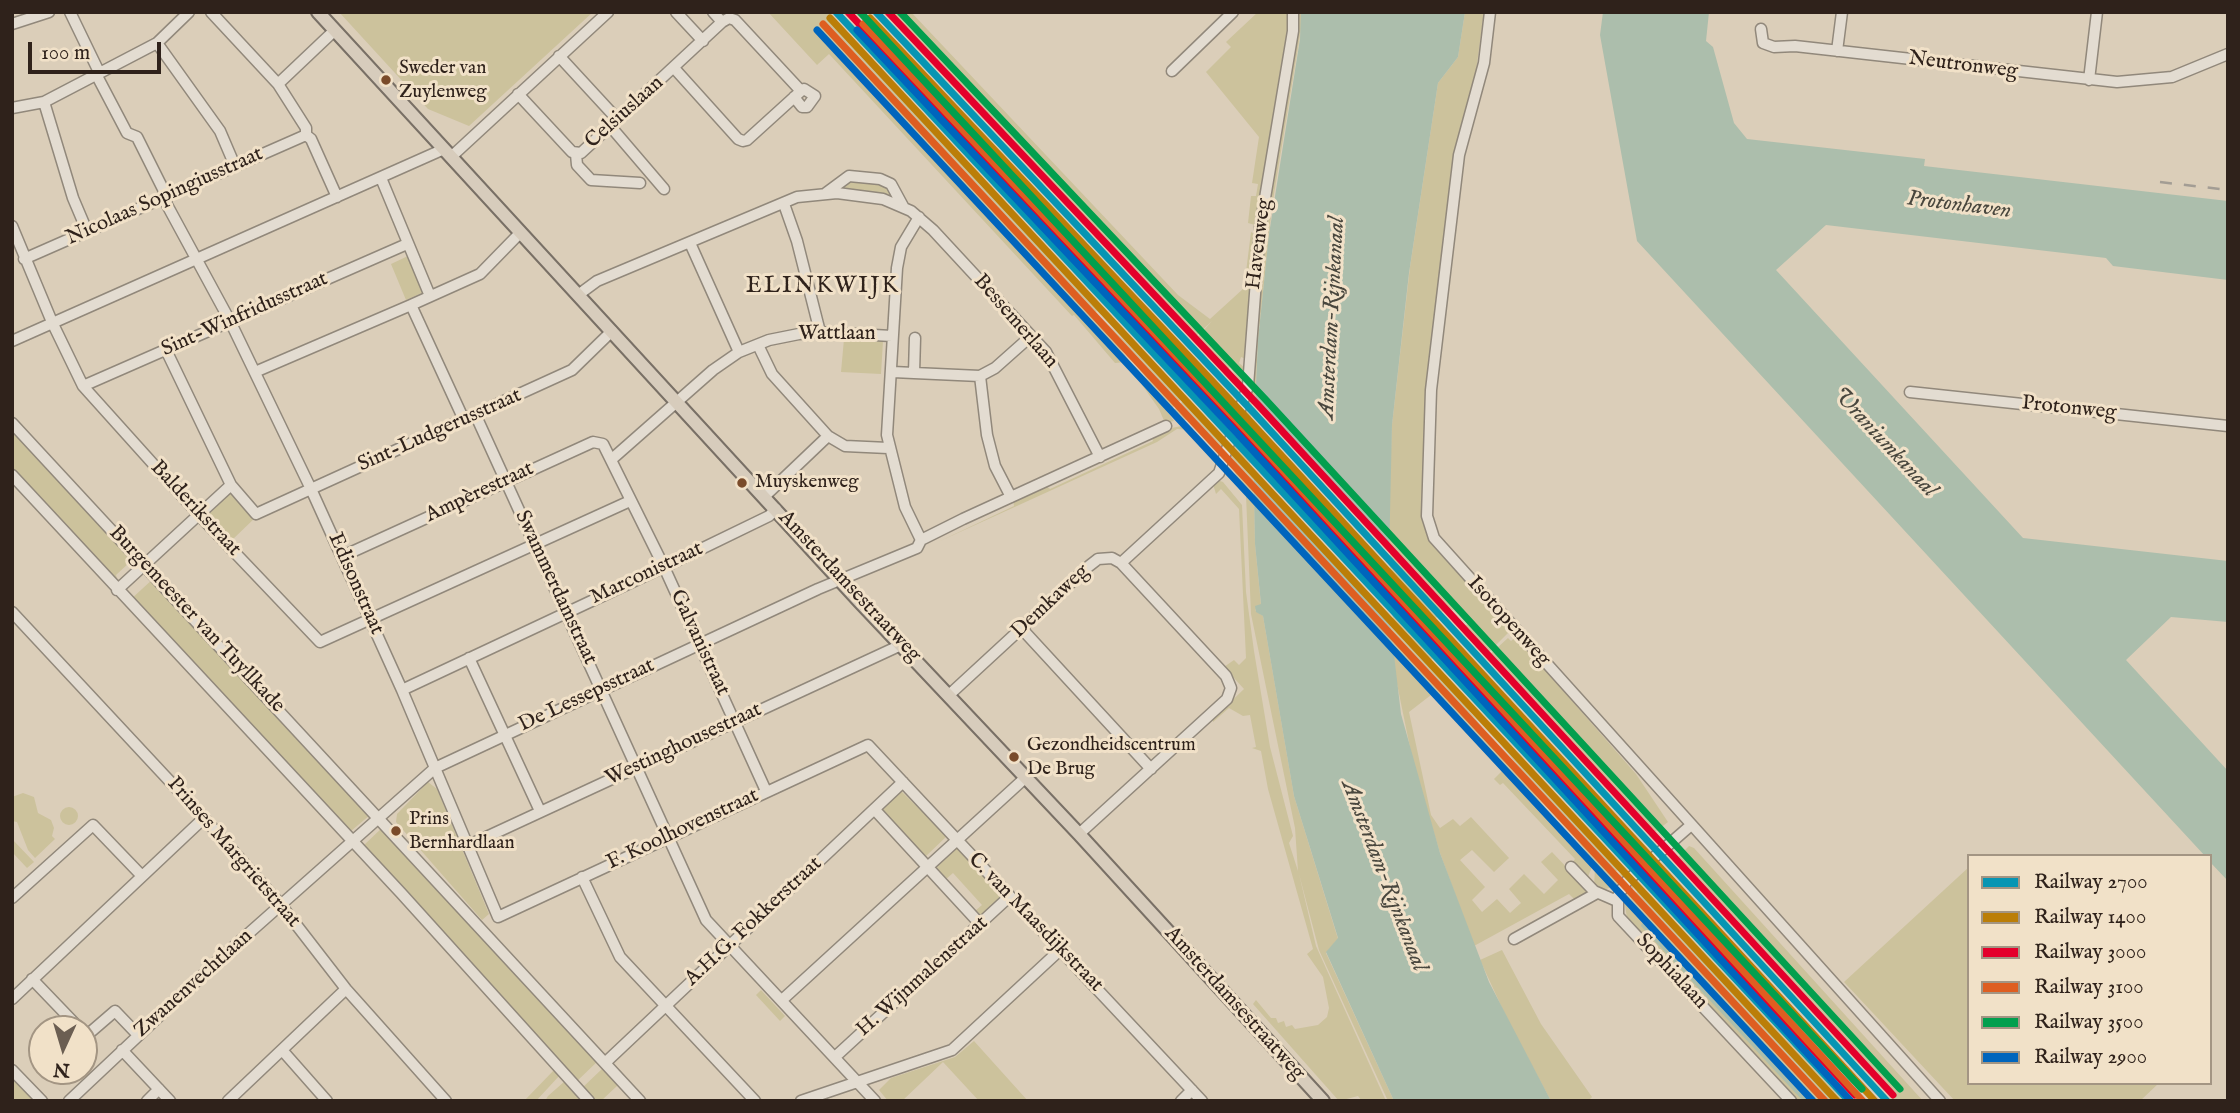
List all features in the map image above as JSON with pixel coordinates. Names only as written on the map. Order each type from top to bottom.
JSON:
[{"type":"main road","name":"Amsterdamsestraatweg","points":[[318,12],[1323,1101]]},
{"type":"street","points":[[12,24],[49,12]]},
{"type":"street","name":"Edisonstraat","points":[[70,12],[127,133],[137,137],[195,260],[230,321],[343,556],[498,917]]},
{"type":"street","points":[[12,108],[44,102],[157,43],[189,12]]},
{"type":"street","points":[[211,12],[278,83],[306,128],[306,135],[311,139],[337,197]]},
{"type":"street","points":[[12,341],[381,178],[448,153],[608,12]]},
{"type":"street","points":[[676,12],[703,41]]},
{"type":"street","points":[[674,68],[743,141],[797,94],[735,20],[729,18],[722,22],[713,12]]},
{"type":"street","points":[[1172,71],[1233,12]]},
{"type":"street","name":"Havenweg","points":[[1219,473],[1248,386],[1259,228],[1293,31],[1293,12]]},
{"type":"street","name":"Isotopenweg","points":[[1490,12],[1484,63],[1459,155],[1431,390],[1427,516],[1430,530],[1442,548],[1690,826],[1940,1101]]},
{"type":"street","points":[[1838,51],[1842,12]]},
{"type":"street","points":[[2089,80],[2097,12]]},
{"type":"street","name":"Celsiuslaan","points":[[518,94],[576,154],[614,123],[722,22]]},
{"type":"street","name":"Neutronweg","points":[[1761,29],[1760,37],[1769,46],[1838,51],[2117,82],[2159,79],[2186,73],[2228,54]]},
{"type":"street","points":[[278,83],[335,30]]},
{"type":"street","points":[[157,43],[220,131],[235,166]]},
{"type":"street","points":[[559,56],[664,189]]},
{"type":"street","points":[[44,102],[73,198],[87,231]]},
{"type":"street","name":"Nicolaas Sopingiusstraat","points":[[24,260],[306,135]]},
{"type":"street","points":[[576,154],[577,165],[591,180],[640,183]]},
{"type":"street","name":"Bessemerlaan","points":[[825,193],[849,176],[880,179],[891,184],[904,208]]},
{"type":"street","points":[[381,178],[408,237],[407,244],[430,296]]},
{"type":"street","name":"Bessemerlaan","points":[[578,295],[597,281],[797,197],[825,193],[865,195],[904,208],[919,217],[1031,337],[1058,369],[1100,457]]},
{"type":"street","points":[[784,204],[797,241],[820,332]]},
{"type":"street","points":[[919,217],[901,247],[892,335],[893,372],[887,417],[888,448],[905,507],[921,540]]},
{"type":"street","name":"Balderikstraat","points":[[12,226],[24,260],[83,386],[199,515],[320,642],[369,617]]},
{"type":"street","points":[[256,373],[480,274],[520,233]]},
{"type":"street","points":[[690,243],[739,352]]},
{"type":"street","name":"Sint-Winfridusstraat","points":[[83,386],[407,244]]},
{"type":"street","points":[[411,305],[464,420]]},
{"type":"street","name":"Sint-Ludgerusstraat","points":[[231,485],[256,514],[572,370],[612,331]]},
{"type":"street","name":"Wattlaan","points":[[612,459],[739,352],[783,336],[820,332],[892,335]]},
{"type":"street","points":[[893,372],[980,376],[995,368],[1031,337]]},
{"type":"street","points":[[914,373],[915,338]]},
{"type":"street","points":[[758,345],[772,374],[828,436],[845,446],[888,448]]},
{"type":"street","points":[[117,590],[231,485],[166,350]]},
{"type":"street","points":[[980,376],[987,435],[995,466],[1011,497]]},
{"type":"street","name":"Protonweg","points":[[1910,392],[2228,426]]},
{"type":"street","name":"Swammerdamstraat","points":[[476,416],[706,920],[875,1101]]},
{"type":"street","name":"Burgemeester van Tuyllkade","points":[[12,423],[380,817]]},
{"type":"street","points":[[840,579],[917,548],[921,540],[1166,426]]},
{"type":"street","points":[[765,496],[828,436]]},
{"type":"street","name":"Ampèrestraat","points":[[343,556],[593,442],[603,444],[612,459]]},
{"type":"street","name":"Galvanistraat","points":[[612,459],[766,791]]},
{"type":"street","name":"Demkaweg","points":[[949,695],[1098,559],[1112,558],[1121,564],[1219,473]]},
{"type":"street","name":"Burgemeester van Tuyllkade","points":[[12,475],[352,843]]},
{"type":"street","points":[[369,617],[630,501]]},
{"type":"street","name":"Marconistraat","points":[[402,690],[664,567],[769,516],[776,509]]},
{"type":"street","points":[[1079,834],[1227,699],[1231,688],[1226,676],[1121,564]]},
{"type":"street","name":"De Lessepsstraat","points":[[352,843],[435,768],[840,579]]},
{"type":"street","name":"Prinses Margrietstraat","points":[[12,612],[205,818],[281,905],[346,989],[446,1101]]},
{"type":"street","points":[[1022,629],[1151,769]]},
{"type":"street","name":"Westinghousestraat","points":[[467,846],[901,645]]},
{"type":"street","points":[[469,658],[540,811]]},
{"type":"street","name":"F. Koolhovenstraat","points":[[498,917],[868,746]]},
{"type":"street","name":"C. van Maasdijkstraat","points":[[868,746],[1202,1101]]},
{"type":"street","points":[[782,1000],[926,865],[1025,778]]},
{"type":"street","name":"A.H.G. Fokkerstraat","points":[[606,1062],[904,782]]},
{"type":"street","name":"C. van Maasdijkstraat","points":[[875,810],[981,925]]},
{"type":"street","points":[[380,817],[640,1101]]},
{"type":"street","points":[[12,999],[205,818]]},
{"type":"street","points":[[14,893],[93,825],[142,876]]},
{"type":"street","points":[[1571,867],[1597,893],[1617,901],[1620,891],[1632,877],[1690,826]]},
{"type":"street","points":[[352,843],[589,1101]]},
{"type":"street","name":"Zwanenvechtlaan","points":[[69,1101],[138,1035],[352,843]]},
{"type":"street","points":[[582,877],[620,957],[755,1101]]},
{"type":"street","points":[[1514,939],[1597,893]]},
{"type":"street","name":"H. Wijnmalenstraat","points":[[835,1057],[1009,897]]},
{"type":"street","name":"Sophialaan","points":[[1617,901],[1618,916],[1791,1101]]},
{"type":"street","points":[[801,1101],[952,1050],[1060,950]]},
{"type":"street","points":[[32,979],[67,1015]]},
{"type":"street","points":[[228,1101],[346,989]]},
{"type":"street","points":[[98,1026],[115,1011],[138,1035]]},
{"type":"street","points":[[122,1050],[168,1100]]},
{"type":"street","points":[[282,1050],[327,1101]]},
{"type":"street","points":[[12,1070],[42,1101]]},
{"type":"street","points":[[147,1101],[159,1089]]},
{"type":"street","points":[[1181,1101],[1192,1090]]},
{"type":"shaded area","points":[[339,12],[593,12],[469,126],[428,109]]},
{"type":"shaded area","points":[[768,12],[828,12],[1164,373],[1097,311],[1094,313],[1174,421],[1165,423],[1159,409],[1126,362],[1115,363],[1074,315],[1072,316],[829,54],[817,65]]},
{"type":"shaded area","points":[[885,12],[911,12],[1178,295],[1210,319],[1244,288],[1251,232],[1257,235],[1246,359],[1241,357],[1239,363],[1245,368],[1243,387],[1230,367],[1226,373],[1195,340],[1212,321],[1194,338]]},
{"type":"shaded area","points":[[1258,12],[1289,12],[1290,22],[1255,225],[1248,223],[1251,196],[1256,196],[1258,184],[1252,183],[1259,137],[1206,72],[1231,47],[1226,42]]},
{"type":"shaded area","points":[[1297,12],[1301,12],[1302,23],[1272,206],[1258,340],[1253,450],[1255,544],[1261,605],[1255,610],[1263,616],[1294,796],[1338,939],[1326,953],[1394,1101],[1388,1101],[1319,950],[1299,874],[1316,946],[1386,1101],[1362,1101],[1358,1096],[1339,1101],[1253,1004],[1256,1000],[1271,1018],[1276,1018],[1278,1023],[1284,1021],[1286,1027],[1292,1025],[1295,1029],[1318,1025],[1327,1017],[1329,1008],[1323,977],[1307,954],[1313,949],[1268,789],[1261,751],[1252,748],[1256,747],[1250,715],[1243,716],[1229,708],[1213,722],[1244,689],[1224,667],[1234,660],[1239,665],[1246,658],[1239,509],[1221,489],[1216,494],[1213,484],[1217,480],[1223,482],[1242,505],[1246,592],[1254,651],[1270,747],[1293,836],[1289,843],[1298,871],[1295,828],[1251,614],[1246,495],[1228,459],[1252,389],[1262,248]]},
{"type":"shaded area","points":[[1465,12],[1484,12],[1476,71],[1454,156],[1445,222],[1428,375],[1423,454],[1423,518],[1425,530],[1434,547],[1510,631],[1486,655],[1463,627],[1468,624],[1454,610],[1445,609],[1432,622],[1432,631],[1445,644],[1448,639],[1462,654],[1455,660],[1443,648],[1430,661],[1592,867],[1587,879],[1572,863],[1575,859],[1503,783],[1500,785],[1494,779],[1502,771],[1431,695],[1409,712],[1431,815],[1440,828],[1453,819],[1460,826],[1471,817],[1509,858],[1494,872],[1472,850],[1460,860],[1485,887],[1472,900],[1482,912],[1497,899],[1510,913],[1521,903],[1509,889],[1524,874],[1544,894],[1558,880],[1541,862],[1552,852],[1589,891],[1575,900],[1569,894],[1474,946],[1440,853],[1414,767],[1395,674],[1386,574],[1392,425],[1410,267],[1438,83],[1458,57]]},
{"type":"shaded area","points":[[850,179],[886,185],[894,197],[840,188]]},
{"type":"shaded area","points":[[408,256],[424,292],[406,300],[391,264]]},
{"type":"shaded area","points":[[1102,319],[1184,397],[1170,410],[1150,383]]},
{"type":"shaded area","points":[[844,339],[883,341],[881,374],[841,372]]},
{"type":"shaded area","points":[[1185,399],[1225,441],[1223,449],[1218,451],[1214,448],[1188,420],[1178,420],[1172,412]]},
{"type":"shaded area","points":[[1186,425],[1217,455],[1216,463],[1192,437],[1194,435],[1189,430],[1177,429],[1157,442],[938,542],[1014,506],[1013,500],[1045,485],[1050,489],[1153,441],[1152,437],[1167,429]]},
{"type":"shaded area","points":[[12,426],[137,564],[135,566],[130,562],[116,575],[118,582],[114,582],[12,471]]},
{"type":"shaded area","points":[[234,490],[257,516],[231,541],[207,516]]},
{"type":"shaded area","points":[[154,578],[370,815],[351,831],[130,600]]},
{"type":"shaded area","points":[[1516,637],[1636,774],[1668,822],[1651,835],[1487,657],[1508,638],[1511,641]]},
{"type":"shaded area","points":[[1456,688],[1623,866],[1611,875],[1627,874],[1616,885],[1604,890],[1594,887],[1595,867],[1592,859]]},
{"type":"shaded area","points":[[428,782],[437,789],[489,914],[482,920],[396,822],[397,814]]},
{"type":"shaded area","points":[[901,791],[947,836],[924,858],[881,810]]},
{"type":"shaded area","points":[[23,793],[34,797],[38,813],[51,820],[54,828],[52,836],[55,839],[35,858],[28,850],[17,822],[12,821],[12,797]]},
{"type":"shaded area","points":[[69,807],[75,810],[78,816],[75,822],[69,825],[63,822],[60,816],[63,810]]},
{"type":"shaded area","points":[[384,826],[599,1060],[575,1083],[363,846]]},
{"type":"shaded area","points":[[12,839],[34,862],[27,868],[12,852]]},
{"type":"shaded area","points":[[956,846],[1003,898],[982,918],[975,911],[982,905],[953,873],[945,880],[933,867]]},
{"type":"shaded area","points":[[1689,846],[1694,848],[1923,1101],[1894,1101],[1675,860]]},
{"type":"shaded area","points":[[1967,869],[1967,1085],[2157,1085],[2140,1101],[1955,1101],[1844,982]]},
{"type":"shaded area","points":[[1635,881],[1630,900],[1642,886],[1844,1101],[1797,1101],[1627,918],[1624,899]]},
{"type":"shaded area","points":[[1502,950],[1541,1024],[1592,1097],[1588,1101],[1551,1101],[1509,1023],[1480,960]]},
{"type":"shaded area","points":[[761,990],[785,1016],[780,1021],[756,995]]},
{"type":"shaded area","points":[[974,1041],[1028,1101],[979,1101],[943,1062],[902,1101],[888,1101],[879,1090],[891,1078],[955,1057]]},
{"type":"shaded area","points":[[603,1068],[618,1085],[601,1101],[594,1101],[582,1088]]},
{"type":"shaded area","points":[[555,1069],[560,1075],[536,1101],[524,1101]]},
{"type":"shaded area","points":[[12,1076],[36,1101],[14,1101]]},
{"type":"shaded area","points":[[565,1081],[581,1101],[545,1101],[548,1096]]},
{"type":"water","name":"Amsterdam-Rijnkanaal","points":[[1301,12],[1465,12],[1458,57],[1438,83],[1409,273],[1392,425],[1388,604],[1401,714],[1440,853],[1489,982],[1551,1101],[1394,1101],[1326,952],[1338,938],[1294,796],[1263,616],[1256,612],[1255,606],[1261,604],[1255,544],[1253,451],[1258,340],[1269,234],[1300,39]]},
{"type":"water","points":[[1603,12],[1709,12],[1706,41],[1713,47],[1734,123],[1747,139],[1925,159],[1924,166],[2228,201],[2228,280],[2113,266],[2106,258],[1826,225],[1776,270],[2023,538],[2228,561],[2228,622],[2171,617],[2126,660],[2228,771],[2228,881],[2212,864],[2212,854],[2203,854],[1637,241],[1600,35]]},
{"type":"water","points":[[1642,923],[1809,1101],[1803,1101],[1641,926]]},
{"type":"pier","points":[[1252,401],[1390,551],[1390,576],[1250,426]]},
{"type":"pier","points":[[1250,437],[1391,591],[1393,621],[1250,468]]},
{"type":"railway","points":[[2160,182],[2228,190]]},
{"type":"rail line","name":"2700","points":[[836,12],[1849,1101]]},
{"type":"rail line","name":"3000","points":[[848,12],[1855,1095]]},
{"type":"rail line","name":"3500","points":[[860,12],[1862,1089]]},
{"type":"rail line","name":"2700","points":[[876,12],[1253,412],[1887,1101]]},
{"type":"rail line","name":"3000","points":[[888,12],[1259,406],[1893,1095]]},
{"type":"rail line","name":"3500","points":[[900,12],[1266,400],[1900,1089]]},
{"type":"rail line","name":"1400","points":[[830,18],[1837,1101]]},
{"type":"rail line","name":"1400","points":[[870,18],[1247,418],[1875,1101]]},
{"type":"rail line","name":"3100","points":[[823,24],[1825,1101]]},
{"type":"rail line","name":"3100","points":[[863,24],[1240,424],[1863,1101]]},
{"type":"rail line","name":"2900","points":[[817,30],[1813,1101]]},
{"type":"rail line","name":"2900","points":[[857,30],[1234,430],[1851,1101]]},
{"type":"place","name":"Sweder van Zuylenweg","points":[[386,80]]},
{"type":"place","name":"Muyskenweg","points":[[742,483]]},
{"type":"place","name":"Gezondheidscentrum De Brug","points":[[1014,757]]},
{"type":"place","name":"Prins Bernhardlaan","points":[[396,831]]},
{"type":"district","name":"ELINKWIJK","points":[[823,287]]},
{"type":"water label","name":"Protonhaven","points":[[1959,206]]},
{"type":"water label","name":"Uraniumkanaal","points":[[1884,443]]}]
